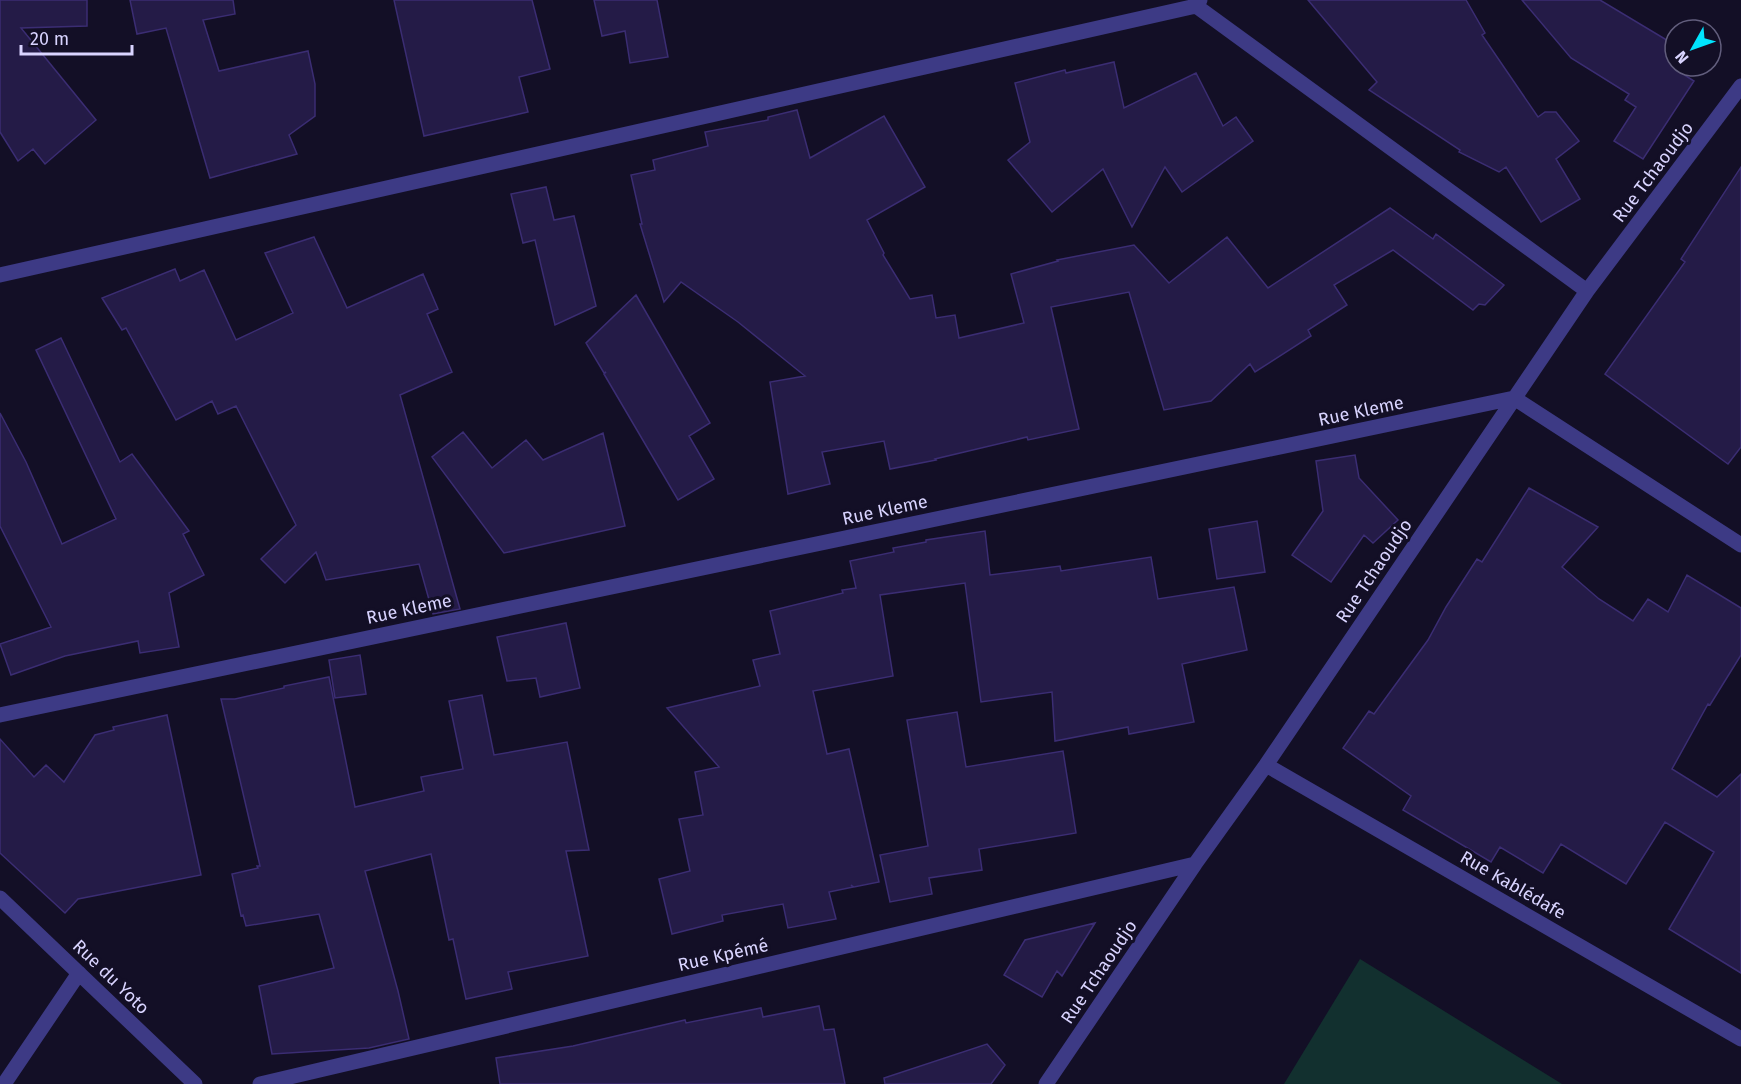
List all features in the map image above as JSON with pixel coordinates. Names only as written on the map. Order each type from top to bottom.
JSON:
[{"type":"street","points":[[0,275],[1198,3],[1587,291]]},
{"type":"street","name":"Rue Tchaoudjo","points":[[1047,1084],[1587,291],[1738,96]]},
{"type":"street","points":[[1514,399],[1741,544]]},
{"type":"street","name":"Rue Kleme","points":[[0,715],[1514,399]]},
{"type":"street","name":"Rue Kablédafe","points":[[1266,765],[1741,1038]]},
{"type":"street","name":"Rue Kpémé","points":[[260,1084],[1195,864]]},
{"type":"street","name":"Rue du Yoto","points":[[0,898],[195,1084]]},
{"type":"street","points":[[4,1084],[79,974]]},
{"type":"green space","points":[[1360,959],[1562,1084],[1284,1084]]},
{"type":"building","points":[[0,0],[87,0],[87,26],[21,28],[96,120],[45,164],[33,149],[18,161],[0,132]]},
{"type":"building","points":[[130,0],[233,0],[235,14],[203,20],[219,71],[308,51],[315,84],[315,116],[289,135],[297,154],[210,178],[166,28],[137,34]]},
{"type":"building","points":[[394,0],[532,0],[550,69],[519,77],[528,112],[424,136]]},
{"type":"building","points":[[594,0],[657,0],[668,57],[630,63],[625,31],[602,36]]},
{"type":"building","points":[[1308,0],[1466,0],[1485,33],[1482,35],[1538,117],[1545,112],[1556,112],[1579,141],[1556,159],[1580,199],[1541,222],[1506,167],[1499,172],[1459,152],[1460,150],[1369,90],[1377,82]]},
{"type":"building","points":[[1522,0],[1600,0],[1663,38],[1663,78],[1689,78],[1694,81],[1643,159],[1614,141],[1636,107],[1625,100],[1629,94],[1571,58]]},
{"type":"building","points":[[1114,62],[1124,108],[1196,73],[1223,126],[1236,117],[1253,141],[1182,192],[1165,167],[1132,227],[1103,169],[1052,212],[1008,160],[1030,142],[1015,83],[1065,70],[1066,73]]},
{"type":"building","points":[[797,110],[810,158],[884,116],[925,187],[867,220],[883,255],[910,299],[932,295],[936,318],[955,315],[959,338],[1024,323],[1011,274],[1057,260],[1134,245],[1169,283],[1227,237],[1268,288],[1390,208],[1433,239],[1436,234],[1504,285],[1485,305],[1479,304],[1473,310],[1393,250],[1334,285],[1347,305],[1308,330],[1311,336],[1255,372],[1250,364],[1211,401],[1164,410],[1129,292],[1051,307],[1079,429],[1028,440],[1027,437],[890,469],[884,441],[822,452],[830,484],[788,494],[770,382],[805,376],[738,322],[681,282],[664,302],[640,224],[642,224],[631,175],[655,170],[653,160],[708,146],[705,132],[768,120],[768,117]]},
{"type":"building","points":[[1741,167],[1741,447],[1728,464],[1605,374],[1685,262],[1681,259]]},
{"type":"building","points":[[546,187],[554,220],[574,216],[596,306],[555,325],[535,240],[523,243],[511,194]]},
{"type":"building","points":[[314,237],[347,308],[423,274],[438,309],[427,314],[452,372],[400,395],[460,609],[433,614],[419,564],[326,580],[316,552],[285,583],[261,559],[296,525],[236,406],[218,414],[212,401],[176,420],[126,328],[122,330],[102,298],[175,269],[180,281],[204,270],[236,340],[293,313],[265,253]]},
{"type":"building","points":[[636,295],[710,423],[689,436],[714,479],[678,500],[604,374],[606,372],[604,373],[586,343]]},
{"type":"building","points":[[61,338],[120,462],[132,454],[189,531],[183,534],[204,575],[169,593],[179,647],[140,653],[138,641],[65,656],[11,675],[0,644],[51,627],[0,526],[0,413],[26,462],[62,544],[116,519],[36,350]]},
{"type":"building","points":[[463,432],[492,468],[526,440],[543,460],[603,433],[625,526],[504,553],[432,457]]},
{"type":"building","points":[[1355,455],[1359,478],[1398,520],[1373,543],[1364,535],[1331,582],[1292,555],[1323,511],[1316,461]]},
{"type":"building","points":[[1529,488],[1598,527],[1562,567],[1599,599],[1633,621],[1648,599],[1668,612],[1687,575],[1741,608],[1741,655],[1710,705],[1708,704],[1672,769],[1717,797],[1741,774],[1741,973],[1669,929],[1714,852],[1665,822],[1626,884],[1561,844],[1543,873],[1500,847],[1491,862],[1403,810],[1411,796],[1343,748],[1369,711],[1374,714],[1428,640],[1477,559],[1482,562]]},
{"type":"building","points":[[1257,521],[1265,572],[1217,579],[1209,529]]},
{"type":"building","points":[[985,531],[990,575],[1060,566],[1061,571],[1151,557],[1158,599],[1234,587],[1247,650],[1182,664],[1194,722],[1129,734],[1128,727],[1055,741],[1052,692],[981,702],[965,583],[880,595],[893,676],[813,691],[827,754],[849,749],[879,882],[854,887],[851,885],[853,887],[829,892],[836,919],[788,928],[783,904],[722,915],[723,921],[672,934],[659,879],[690,871],[679,819],[703,815],[695,772],[719,767],[667,708],[760,686],[753,660],[780,654],[770,611],[856,588],[850,561],[894,552],[893,548],[926,542],[926,540]]},
{"type":"building","points":[[566,623],[580,688],[540,697],[536,678],[507,681],[497,637]]},
{"type":"building","points":[[360,655],[366,694],[335,698],[329,660]]},
{"type":"building","points":[[329,677],[355,807],[424,791],[421,777],[463,769],[449,701],[482,695],[494,755],[567,742],[589,850],[566,851],[588,956],[508,972],[512,989],[466,999],[453,939],[449,940],[431,854],[365,871],[409,1039],[369,1048],[272,1054],[259,986],[334,968],[319,914],[246,926],[243,915],[241,916],[232,874],[260,866],[221,699],[235,699]]},
{"type":"building","points":[[957,712],[966,767],[1063,751],[1076,833],[979,849],[982,870],[929,878],[932,894],[890,902],[880,855],[928,846],[907,720]]},
{"type":"building","points":[[167,715],[201,875],[78,899],[65,913],[0,853],[0,739],[34,777],[46,765],[64,782],[95,735],[114,730],[113,727]]},
{"type":"building","points":[[1095,923],[1062,976],[1057,971],[1042,997],[1004,975],[1025,940]]},
{"type":"building","points":[[819,1006],[824,1030],[834,1029],[845,1084],[500,1084],[496,1058],[573,1046],[685,1020],[686,1023],[761,1008],[763,1017]]},
{"type":"building","points":[[987,1044],[1005,1065],[991,1084],[885,1084],[884,1078]]}]
